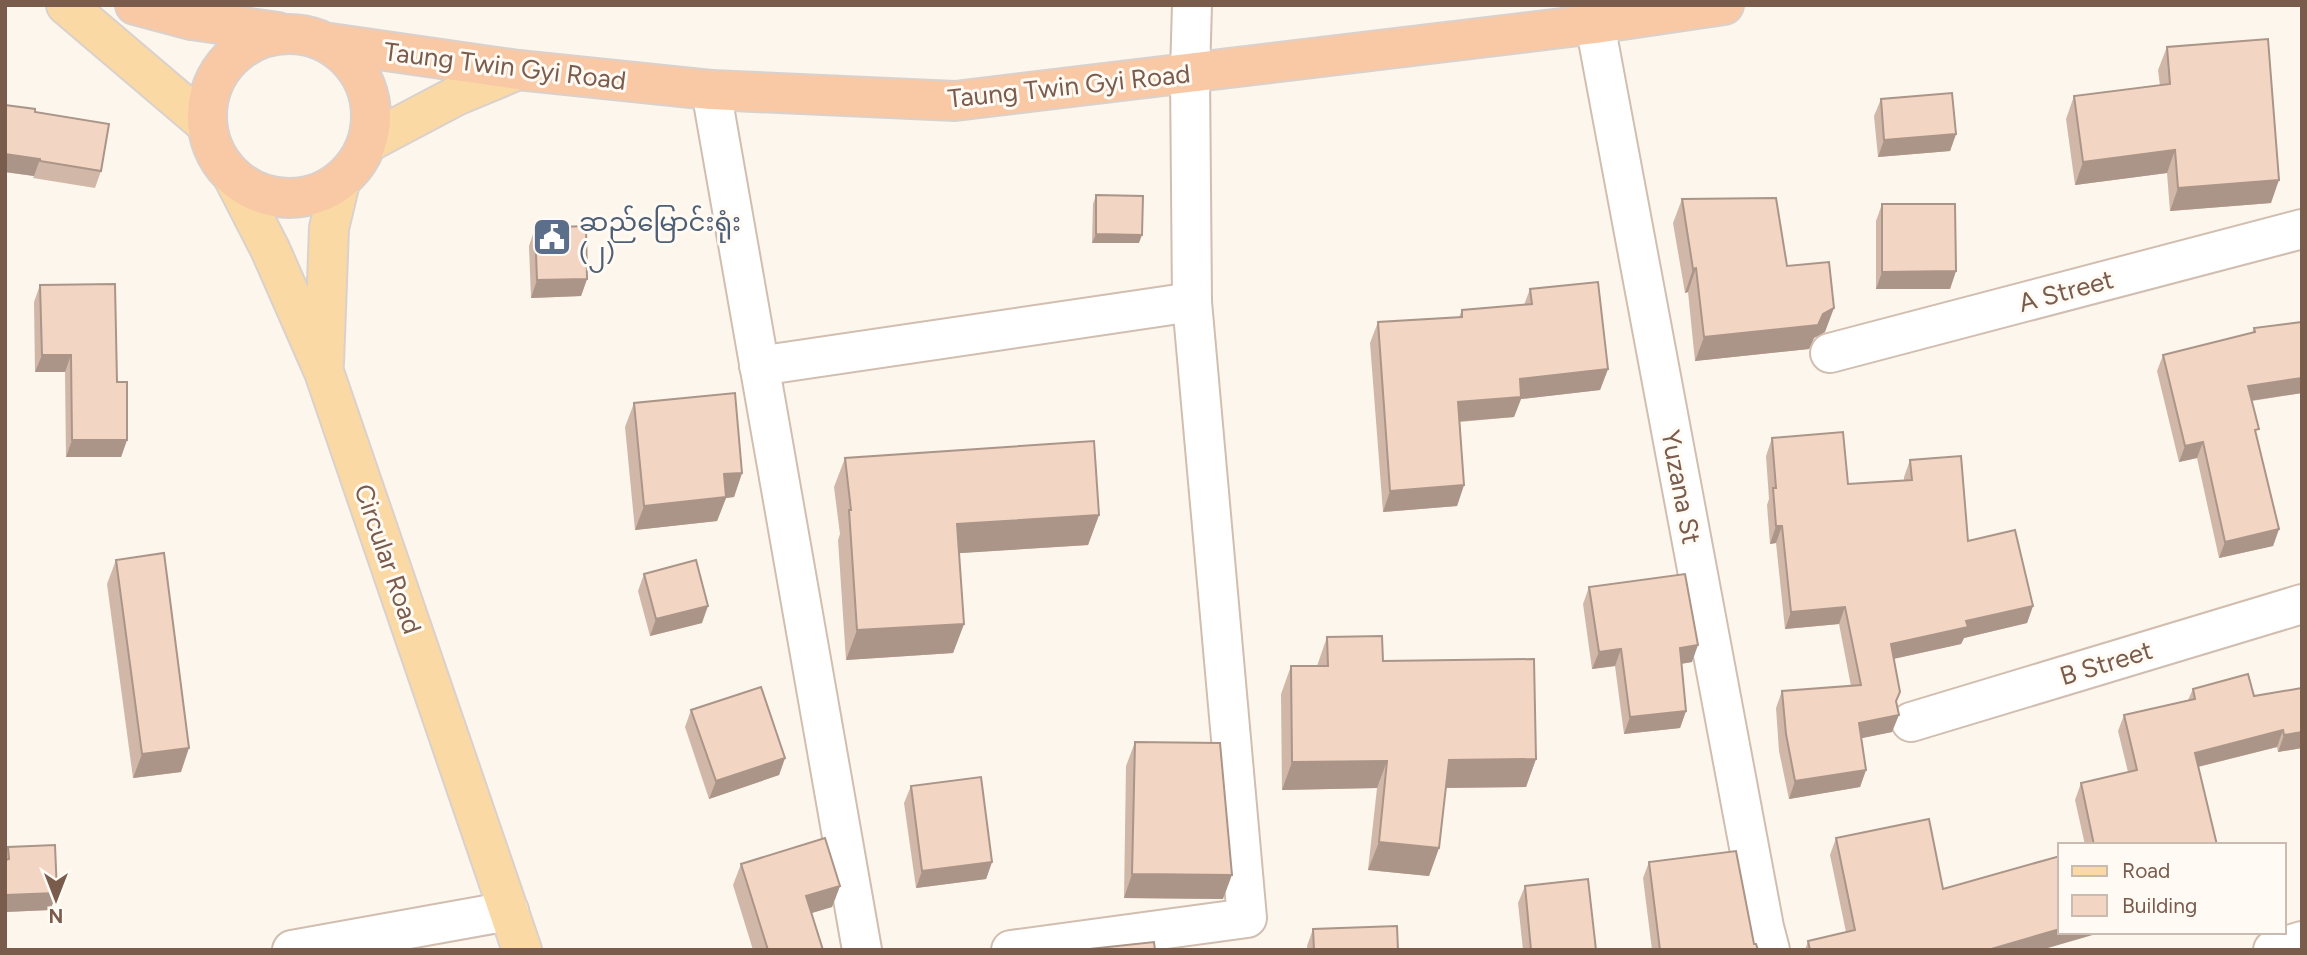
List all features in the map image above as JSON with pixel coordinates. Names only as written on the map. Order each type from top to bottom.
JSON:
[{"type":"highway","points":[[135,5],[191,20],[283,33],[330,43],[358,68],[372,103],[369,142],[340,182],[305,198],[266,196],[233,177],[215,153],[206,124],[213,81],[242,47],[283,33]]},
{"type":"highway","name":"Taung Twin Gyi Road","points":[[330,43],[518,70],[711,90],[956,102],[1595,24],[1724,5]]},
{"type":"main road","points":[[65,5],[206,124]]},
{"type":"main road","points":[[369,142],[456,96],[518,70]]},
{"type":"main road","name":"Circular Road","points":[[233,177],[270,249],[324,372],[522,950]]},
{"type":"main road","points":[[324,372],[328,228],[340,182]]},
{"type":"street","points":[[1011,950],[1247,918],[1192,302],[1192,5]]},
{"type":"street","name":"Yuzana St","points":[[1595,24],[1770,950]]},
{"type":"street","points":[[711,90],[862,950]]},
{"type":"street","name":"A Street","points":[[1830,353],[2302,229]]},
{"type":"street","points":[[759,366],[1192,302]]},
{"type":"street","name":"B Street","points":[[1911,722],[2302,604]]},
{"type":"street","points":[[292,950],[509,911]]},
{"type":"street","points":[[2273,950],[2302,941]]},
{"type":"building","points":[[2268,39],[2279,180],[2178,188],[2175,150],[2083,162],[2074,96],[2170,84],[2167,47]]},
{"type":"building","points":[[1952,93],[1956,134],[1884,140],[1881,99]]},
{"type":"building","points":[[5,105],[109,124],[101,171],[5,154]]},
{"type":"building","points":[[1096,195],[1143,196],[1142,235],[1096,234]]},
{"type":"building","points":[[1776,198],[1787,266],[1829,262],[1834,308],[1823,314],[1818,325],[1704,337],[1696,268],[1693,269],[1682,199]]},
{"type":"building","points":[[1882,204],[1955,204],[1956,271],[1882,272]]},
{"type":"building","points":[[586,226],[587,279],[537,280],[535,228]]},
{"type":"building","points":[[1598,282],[1608,369],[1520,379],[1521,397],[1458,402],[1464,485],[1390,491],[1378,322],[1462,317],[1462,310],[1532,304],[1530,289]]},
{"type":"building","points":[[115,284],[117,382],[127,382],[127,440],[72,440],[71,355],[42,355],[40,285]]},
{"type":"building","points":[[2302,322],[2302,378],[2248,386],[2259,429],[2255,430],[2279,529],[2225,542],[2203,442],[2185,446],[2163,355],[2255,332],[2254,328]]},
{"type":"building","points":[[735,393],[742,473],[724,474],[726,497],[644,506],[634,403]]},
{"type":"building","points":[[1843,432],[1848,484],[1912,480],[1910,460],[1961,456],[1968,541],[2015,530],[2033,606],[1966,621],[1968,627],[1891,644],[1900,692],[1896,701],[1899,715],[1859,723],[1866,770],[1795,781],[1786,734],[1782,691],[1861,685],[1845,607],[1791,612],[1782,526],[1776,526],[1772,438]]},
{"type":"building","points":[[1094,441],[1099,515],[957,524],[964,624],[857,630],[851,510],[845,458]]},
{"type":"building","points":[[164,553],[189,748],[142,754],[116,560]]},
{"type":"building","points":[[696,560],[708,606],[656,619],[644,574]]},
{"type":"building","points":[[1685,574],[1698,645],[1680,648],[1686,711],[1630,717],[1621,649],[1599,652],[1589,587]]},
{"type":"building","points":[[1382,636],[1383,661],[1534,659],[1536,759],[1449,760],[1439,848],[1379,842],[1387,761],[1292,762],[1291,666],[1328,666],[1327,637]]},
{"type":"building","points":[[2248,674],[2254,696],[2302,688],[2302,732],[2284,735],[2283,730],[2195,753],[2217,843],[2094,843],[2081,783],[2137,770],[2124,715],[2195,699],[2193,689]]},
{"type":"building","points":[[761,687],[785,758],[716,781],[691,710]]},
{"type":"building","points":[[1135,742],[1220,743],[1232,875],[1132,874]]},
{"type":"building","points":[[981,777],[992,862],[922,871],[911,786]]},
{"type":"building","points":[[1929,819],[1943,889],[2058,857],[2058,930],[1988,950],[1810,950],[1808,941],[1855,930],[1836,838]]},
{"type":"building","points":[[825,838],[840,886],[806,896],[823,950],[768,950],[741,864]]},
{"type":"building","points":[[55,845],[57,893],[5,895],[5,860],[9,859],[8,847]]},
{"type":"building","points":[[1736,851],[1754,944],[1758,950],[1660,950],[1649,862]]},
{"type":"building","points":[[1588,879],[1596,950],[1531,950],[1525,886]]},
{"type":"building","points":[[1397,926],[1398,950],[1314,950],[1313,929]]},
{"type":"building","points":[[1154,942],[1155,950],[1080,950]]},
{"type":"place","name":"ဆည်မြောင်းရုံး (၂)","points":[[552,237]]}]
